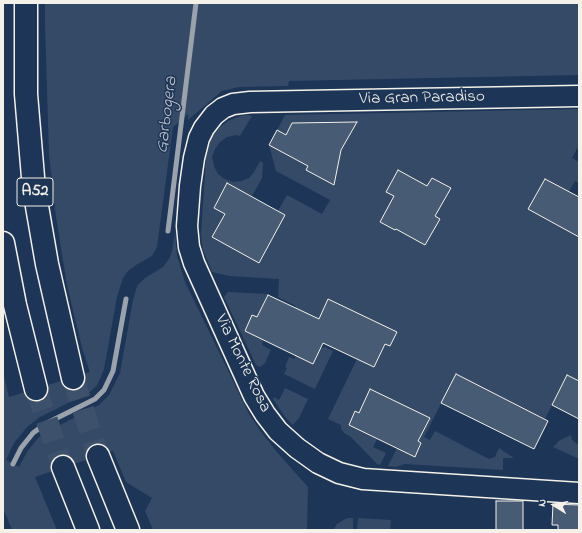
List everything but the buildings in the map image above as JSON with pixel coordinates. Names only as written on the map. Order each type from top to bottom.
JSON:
[{"type":"highway","name":"A52","points":[[26,3],[26,94],[34,189],[46,264],[73,378]]},
{"type":"highway","points":[[3,243],[15,305],[36,389]]},
{"type":"highway","points":[[98,456],[128,530]]},
{"type":"highway","points":[[63,467],[88,530]]},
{"type":"street","name":"Via Gran Paradiso","points":[[266,102],[579,96]]},
{"type":"street","name":"Via Monte Rosa","points":[[266,102],[233,104],[223,108],[214,115],[204,128],[199,138],[194,158],[187,226],[189,247],[194,263],[254,396],[278,431],[297,448],[318,463],[339,473],[363,478],[579,493]]},
{"type":"shaded area","points":[[45,3],[579,3],[579,75],[289,81],[288,86],[239,87],[222,91],[188,120],[188,114],[173,127],[157,247],[152,256],[128,271],[123,278],[117,297],[104,369],[97,385],[90,392],[40,417],[27,427],[14,443],[6,460],[19,467],[27,452],[38,438],[99,405],[109,395],[120,373],[133,300],[137,286],[145,278],[163,267],[169,259],[175,232],[177,256],[185,282],[249,414],[276,451],[308,487],[307,530],[153,530],[145,511],[152,498],[126,482],[113,451],[35,477],[57,530],[12,530],[3,508],[3,372],[9,397],[90,372],[82,348],[67,285],[56,217],[49,155]]},
{"type":"shaded area","points":[[579,109],[579,145],[572,158],[579,162],[579,183],[575,181],[569,192],[545,179],[529,209],[579,237],[579,381],[567,375],[545,419],[456,374],[424,437],[430,440],[435,431],[489,459],[495,457],[499,448],[514,458],[503,458],[503,470],[405,464],[396,467],[388,466],[397,448],[415,457],[421,443],[418,441],[429,418],[370,389],[359,413],[355,411],[349,425],[377,439],[373,447],[386,453],[380,465],[377,464],[351,437],[344,433],[341,429],[341,425],[328,419],[357,359],[374,367],[385,344],[390,346],[396,332],[318,319],[293,312],[296,306],[278,297],[279,279],[229,276],[212,272],[203,250],[201,235],[206,157],[211,138],[219,128],[228,121],[240,116],[252,116],[240,136],[237,135],[227,137],[220,142],[212,157],[218,174],[225,179],[233,182],[249,178],[260,161],[263,163],[262,178],[252,196],[227,183],[214,207],[225,214],[212,237],[259,263],[285,215],[278,211],[287,195],[322,214],[330,200],[276,171],[269,145],[308,166],[306,170],[334,185],[341,150],[356,122],[292,123],[286,135],[277,130],[285,115]]},
{"type":"shaded area","points":[[228,292],[268,294],[257,317],[245,331],[263,340],[262,345],[271,350],[265,363],[260,367],[256,365],[224,297]]},
{"type":"shaded area","points":[[325,347],[333,351],[315,389],[284,374],[289,357],[294,359],[296,355]]},
{"type":"shaded area","points":[[285,388],[308,399],[299,418],[293,425],[285,417],[273,399],[274,397],[279,400]]},
{"type":"shaded area","points":[[571,435],[572,440],[579,445],[579,459],[553,447],[560,440]]},
{"type":"shaded area","points":[[347,518],[353,518],[353,530],[333,530],[337,524]]},
{"type":"shaded area","points":[[358,518],[391,520],[390,530],[357,530]]},
{"type":"waterway","name":"Garbogera","points":[[168,231],[196,3]]},
{"type":"waterway","name":"Garbogera","points":[[13,464],[21,448],[33,433],[45,424],[95,399],[104,390],[113,371],[126,299]]},
{"type":"tunnel","points":[[73,378],[98,456]]},
{"type":"tunnel","points":[[36,389],[63,467]]}]
